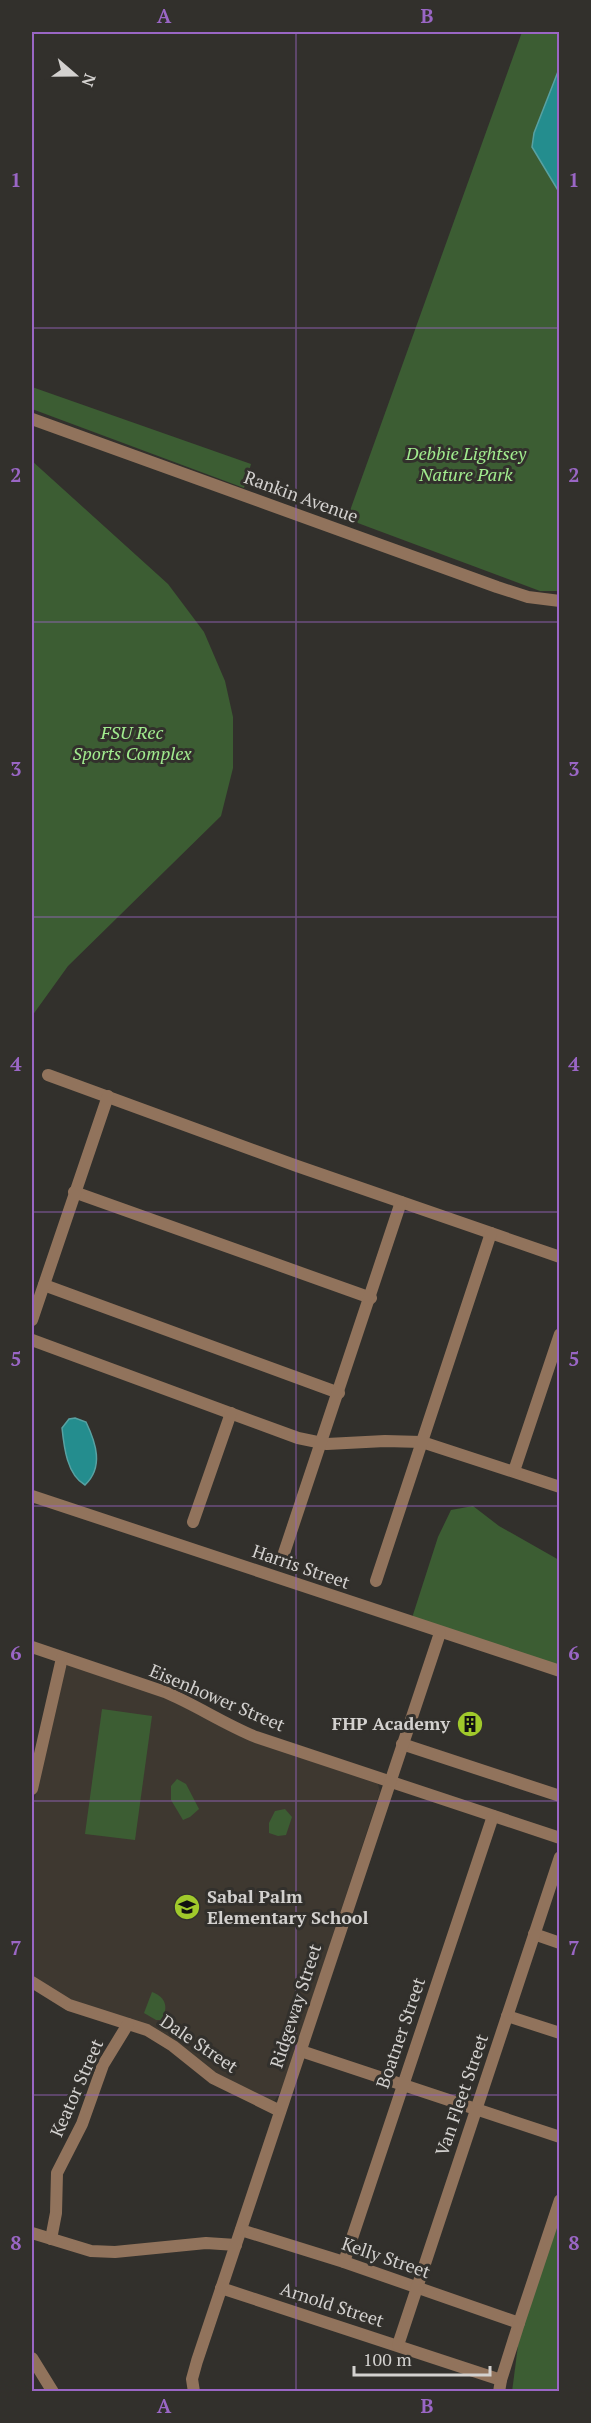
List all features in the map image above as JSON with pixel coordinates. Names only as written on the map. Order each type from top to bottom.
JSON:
[{"type":"street","name":"Rankin Avenue","points":[[32,419],[497,588],[528,597],[560,602]]},
{"type":"street","points":[[48,1075],[560,1257]]},
{"type":"street","points":[[32,1320],[108,1096]]},
{"type":"street","points":[[74,1192],[371,1298]]},
{"type":"street","points":[[284,1553],[371,1298],[401,1202]]},
{"type":"street","points":[[376,1581],[491,1233]]},
{"type":"street","points":[[44,1285],[339,1393]]},
{"type":"street","points":[[514,1471],[560,1334]]},
{"type":"street","points":[[32,1340],[298,1438],[321,1443],[422,1442],[560,1487]]},
{"type":"street","points":[[193,1522],[231,1413]]},
{"type":"street","name":"Harris Street","points":[[32,1496],[560,1671]]},
{"type":"street","name":"Ridgeway Street","points":[[194,2391],[192,2379],[221,2288],[440,1633]]},
{"type":"street","name":"Eisenhower Street","points":[[32,1647],[165,1692],[187,1701],[229,1726],[256,1737],[560,1838]]},
{"type":"street","points":[[32,1789],[62,1658]]},
{"type":"street","points":[[402,1744],[560,1796]]},
{"type":"street","name":"Boatner Street","points":[[344,2262],[493,1816]]},
{"type":"street","name":"Van Fleet Street","points":[[398,2345],[560,1857]]},
{"type":"street","points":[[534,1934],[560,1943]]},
{"type":"street","name":"Dale Street","points":[[32,1982],[69,2005],[147,2030],[213,2078],[280,2111]]},
{"type":"street","points":[[507,2016],[560,2033]]},
{"type":"street","name":"Keator Street","points":[[51,2239],[56,2213],[57,2173],[82,2124],[103,2065],[128,2024]]},
{"type":"street","points":[[301,2051],[560,2138]]},
{"type":"street","points":[[500,2386],[560,2200]]},
{"type":"street","name":"Kelly Street","points":[[241,2230],[344,2262],[519,2323]]},
{"type":"street","points":[[32,2234],[91,2251],[143,2251],[198,2243],[236,2245]]},
{"type":"street","name":"Arnold Street","points":[[221,2288],[398,2345],[500,2386]]},
{"type":"street","points":[[32,2358],[53,2391]]},
{"type":"shaded area","name":"Sabal Palm Elementary School","points":[[68,1665],[167,1698],[244,1738],[378,1784],[380,1792],[282,2089],[275,2100],[271,2101],[214,2072],[171,2039],[66,1998],[32,1976],[32,1810],[64,1668]]},
{"type":"green space","name":"Debbie Lightsey Nature Park","points":[[522,32],[559,32],[559,591],[540,591],[347,519]]},
{"type":"green space","points":[[32,387],[251,464],[244,488],[32,409]]},
{"type":"green space","name":"FSU Rec Sports Complex","points":[[32,461],[168,584],[204,632],[225,681],[233,717],[233,768],[221,816],[68,966],[32,1016]]},
{"type":"green space","points":[[473,1506],[499,1526],[559,1560],[559,1666],[411,1621],[438,1537],[451,1510]]},
{"type":"green space","points":[[102,1709],[152,1716],[135,1840],[85,1834]]},
{"type":"green space","points":[[177,1779],[186,1784],[199,1809],[183,1820],[171,1800],[171,1786]]},
{"type":"green space","points":[[285,1809],[292,1817],[286,1835],[278,1836],[269,1833],[269,1823],[275,1811]]},
{"type":"green space","points":[[152,1992],[165,2003],[165,2011],[161,2020],[156,2020],[144,2013]]},
{"type":"green space","points":[[559,2217],[559,2391],[512,2392],[520,2330]]},
{"type":"water","points":[[559,69],[559,192],[532,147],[534,133]]},
{"type":"water","points":[[75,1418],[86,1422],[95,1446],[95,1471],[85,1485],[70,1468],[64,1444],[62,1428],[69,1419]]},
{"type":"place","name":"FHP Academy","points":[[470,1724]]},
{"type":"place","name":"Sabal Palm Elementary School","points":[[187,1907]]}]
